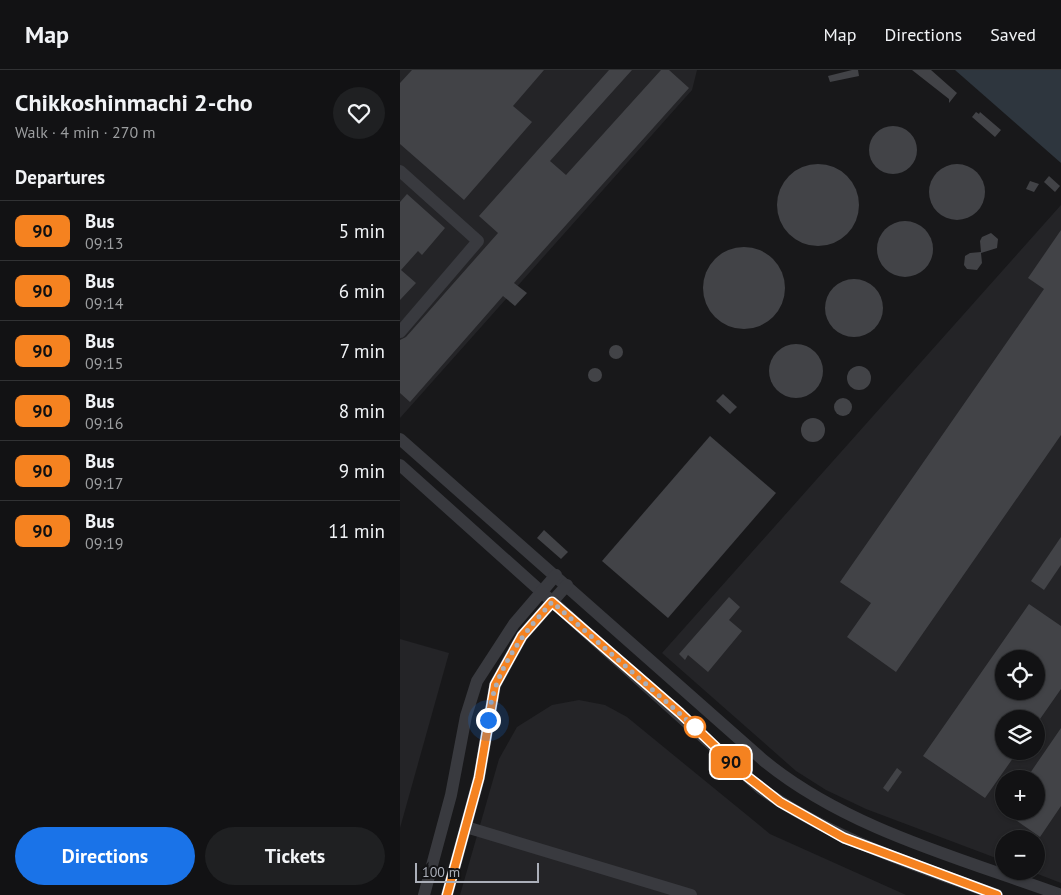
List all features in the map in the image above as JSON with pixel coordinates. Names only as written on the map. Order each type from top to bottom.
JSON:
[{"type":"street","points":[[400,171],[478,241],[400,332]]},
{"type":"street","points":[[400,438],[763,760],[815,798],[899,836],[1061,895]]},
{"type":"street","points":[[400,465],[552,602],[680,713],[744,774],[780,802],[844,838],[997,895]]},
{"type":"street","points":[[424,895],[448,808],[466,716],[477,681],[505,636],[556,575]]},
{"type":"street","points":[[447,895],[479,778],[495,685],[522,636],[567,585]]},
{"type":"street","points":[[466,827],[691,895]]},
{"type":"shaded area","points":[[400,70],[697,70],[692,90],[400,418]]},
{"type":"shaded area","points":[[955,70],[1061,70],[1061,163]]},
{"type":"shaded area","points":[[1061,205],[1061,883],[1045,877],[1045,830],[995,830],[995,858],[866,809],[826,790],[796,771],[662,653]]},
{"type":"shaded area","points":[[400,639],[449,653],[400,828]]},
{"type":"shaded area","points":[[579,700],[605,705],[627,717],[770,834],[906,895],[460,895],[499,759],[517,727],[552,705]]},
{"type":"building","points":[[412,70],[544,70],[513,106],[532,122],[464,200],[400,144],[400,83]]},
{"type":"building","points":[[609,70],[632,70],[550,161],[566,175],[661,70],[669,70],[689,88],[514,283],[527,293],[515,306],[503,296],[410,402],[400,393],[400,340],[406,337],[498,233],[479,216]]},
{"type":"building","points":[[858,70],[859,76],[830,82],[828,76]]},
{"type":"building","points":[[912,70],[931,70],[957,93],[949,103],[949,99]]},
{"type":"building","points":[[976,112],[979,114],[980,112],[1001,130],[995,137],[972,117]]},
{"type":"building","points":[[888,126],[898,126],[907,130],[913,136],[916,141],[916,159],[907,170],[898,174],[888,174],[879,170],[873,164],[869,155],[869,145],[873,136],[879,130]]},
{"type":"building","points":[[810,164],[826,164],[841,171],[852,182],[859,197],[856,221],[847,234],[826,246],[810,246],[795,239],[784,228],[777,213],[777,197],[784,182],[795,171]]},
{"type":"building","points":[[957,164],[968,166],[977,172],[983,181],[985,192],[983,203],[977,212],[968,218],[957,220],[946,218],[937,212],[931,203],[929,192],[931,181],[937,172],[946,166]]},
{"type":"building","points":[[1049,176],[1060,186],[1055,192],[1044,182]]},
{"type":"building","points":[[1030,181],[1039,184],[1034,192],[1026,189]]},
{"type":"building","points":[[407,194],[445,228],[422,255],[418,251],[401,270],[416,283],[400,300],[400,202]]},
{"type":"building","points":[[899,221],[911,221],[921,225],[929,233],[933,249],[929,265],[921,273],[911,277],[899,277],[889,273],[881,265],[877,255],[877,243],[881,233],[889,225]]},
{"type":"building","points":[[1061,230],[1061,435],[896,672],[847,637],[871,603],[840,582],[1044,289],[1028,278]]},
{"type":"building","points":[[991,233],[998,239],[997,248],[981,253],[982,263],[977,270],[967,269],[964,265],[965,256],[970,253],[981,252],[980,241],[982,237]]},
{"type":"building","points":[[744,247],[760,250],[773,259],[782,272],[785,288],[782,304],[773,317],[760,326],[744,329],[728,326],[715,317],[706,304],[703,288],[706,272],[715,259],[728,250]]},
{"type":"building","points":[[854,279],[865,281],[875,287],[881,297],[883,308],[881,319],[875,329],[865,335],[854,337],[843,335],[833,329],[827,319],[825,308],[827,297],[833,287],[843,281]]},
{"type":"building","points":[[796,344],[806,346],[815,352],[821,361],[823,371],[821,381],[815,390],[806,396],[796,398],[786,396],[777,390],[771,381],[769,371],[771,361],[777,352],[786,346]]},
{"type":"building","points":[[616,345],[621,347],[623,352],[621,357],[616,359],[611,357],[609,352],[611,347]]},
{"type":"building","points":[[859,366],[867,370],[871,378],[867,386],[859,390],[851,386],[847,378],[851,370]]},
{"type":"building","points":[[595,368],[600,370],[602,375],[600,380],[595,382],[590,380],[588,375],[590,370]]},
{"type":"building","points":[[723,394],[737,407],[730,414],[716,401]]},
{"type":"building","points":[[843,398],[849,401],[852,407],[849,413],[843,416],[837,413],[834,407],[837,401]]},
{"type":"building","points":[[813,418],[821,422],[825,430],[821,438],[813,442],[805,438],[801,430],[805,422]]},
{"type":"building","points":[[710,436],[776,493],[668,618],[602,561]]},
{"type":"building","points":[[544,530],[568,552],[561,559],[537,538]]},
{"type":"building","points":[[1061,537],[1061,565],[1044,590],[1031,581]]},
{"type":"building","points":[[729,597],[740,607],[729,620],[742,631],[708,672],[688,655],[685,660],[679,654]]},
{"type":"building","points":[[1029,604],[1061,626],[1061,689],[1045,712],[1045,710],[995,710],[995,760],[1012,760],[1005,770],[995,770],[995,784],[985,798],[923,756],[995,653],[995,700],[1045,700],[1045,650],[997,650]]},
{"type":"building","points":[[1061,728],[1061,806],[1045,830],[1030,830],[1016,820],[1045,820],[1045,770],[1032,770],[1039,760],[1045,760],[1045,751]]},
{"type":"building","points":[[897,768],[902,772],[888,792],[883,788]]},
{"type":"bus line","name":"90","points":[[447,895],[479,778],[489,708],[495,685],[512,650],[552,602],[680,713],[744,774],[780,802],[800,815],[844,838],[997,895]]},
{"type":"route","points":[[488,720],[495,685],[503,666],[522,636],[552,602],[695,727]]}]
